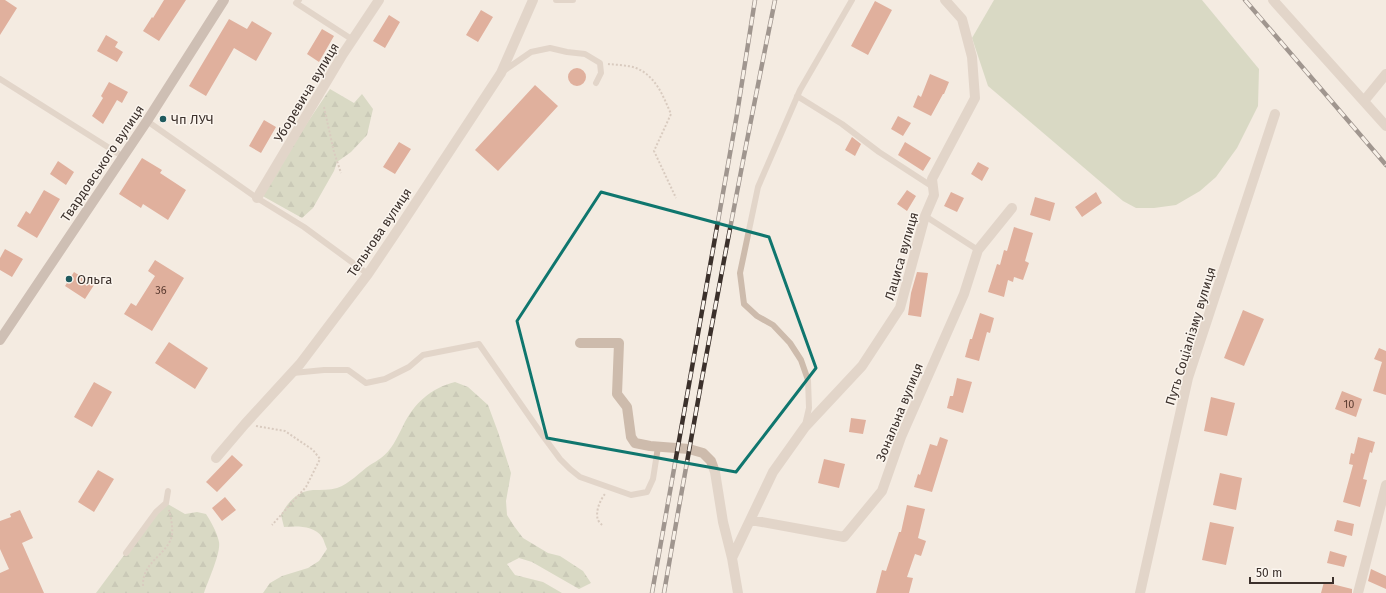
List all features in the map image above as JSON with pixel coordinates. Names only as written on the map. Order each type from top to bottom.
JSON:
[{"type":"main road","name":"Твардовського вулиця","points":[[0,340],[122,156],[147,121],[224,0]]},
{"type":"street","name":"Уборевича вулиця","points":[[257,198],[322,90],[379,0]]},
{"type":"street","name":"Тельнова вулиця","points":[[216,458],[245,424],[293,373],[368,274],[501,73],[533,0]]},
{"type":"street","name":"Лациса вулиця","points":[[732,558],[773,472],[805,427],[862,366],[900,308],[925,216],[934,195],[932,179],[975,98],[972,57],[962,19],[945,0]]},
{"type":"street","points":[[1273,0],[1386,126]]},
{"type":"street","points":[[1364,101],[1386,74]]},
{"type":"street","name":"Путь Соціалізму вулиця","points":[[1140,593],[1188,378],[1275,114]]},
{"type":"street","name":"Зональна вулиця","points":[[751,520],[844,537],[882,491],[901,438],[964,294],[978,250],[1012,208]]},
{"type":"street","points":[[580,343],[619,344],[617,394],[628,407],[631,437],[635,443],[658,447],[689,449],[703,453],[710,461],[715,472],[723,522],[732,558],[738,593]]},
{"type":"street","points":[[1358,593],[1386,485]]},
{"type":"lane","points":[[299,0],[296,3],[353,40]]},
{"type":"lane","points":[[556,0],[573,0]]},
{"type":"lane","points":[[805,427],[809,408],[808,380],[801,360],[790,343],[773,325],[757,316],[744,304],[740,274],[758,187],[797,96],[852,0]]},
{"type":"lane","points":[[501,73],[531,52],[550,48],[585,54],[600,63],[601,73],[596,83]]},
{"type":"lane","points":[[0,79],[122,156]]},
{"type":"lane","points":[[797,96],[842,124],[879,152],[933,187]]},
{"type":"lane","points":[[147,121],[257,198],[304,227],[368,274]]},
{"type":"lane","points":[[925,216],[978,250]]},
{"type":"lane","points":[[293,373],[324,370],[348,370],[366,383],[385,379],[409,367],[423,354],[479,344],[560,459],[580,476],[631,495],[646,492],[653,479],[658,447]]},
{"type":"lane","points":[[126,553],[156,512],[166,503],[168,491]]},
{"type":"path","points":[[600,63],[635,68],[650,75],[660,90],[671,114],[654,151],[676,198]]},
{"type":"path","points":[[322,90],[334,152],[341,173]]},
{"type":"path","points":[[245,424],[285,431],[313,450],[320,459],[306,486],[272,525]]},
{"type":"path","points":[[602,525],[598,520],[598,508],[602,498],[609,488]]},
{"type":"path","points":[[143,586],[143,578],[150,564],[164,549],[172,536],[172,522],[168,505],[168,491]]},
{"type":"highlighted area","points":[[601,192],[769,237],[816,368],[736,472],[547,438],[517,321]]},
{"type":"green space","points":[[994,0],[1202,0],[1259,69],[1258,106],[1237,148],[1216,177],[1200,191],[1176,205],[1154,208],[1136,208],[1123,201],[988,86],[972,38]]},
{"type":"green space","points":[[330,89],[354,103],[362,94],[373,109],[367,135],[351,152],[337,162],[334,171],[313,208],[302,218],[259,194]]},
{"type":"green space","points":[[455,382],[468,387],[488,405],[511,473],[506,501],[507,515],[514,526],[523,538],[548,553],[560,556],[583,571],[591,583],[579,589],[532,562],[519,558],[507,564],[515,575],[543,582],[562,593],[263,593],[270,583],[282,576],[308,568],[319,561],[327,549],[322,537],[314,530],[294,526],[284,527],[281,515],[290,502],[302,492],[337,488],[350,481],[388,452],[394,444],[412,410],[424,398],[438,388]]},
{"type":"green space","points":[[166,503],[185,514],[197,512],[206,514],[215,531],[219,542],[218,553],[204,593],[96,593],[156,512]]},
{"type":"building","points":[[0,0],[5,0],[17,8],[0,35]]},
{"type":"building","points":[[164,0],[186,0],[159,41],[143,31]]},
{"type":"building","points":[[875,1],[892,10],[868,55],[851,46]]},
{"type":"building","points":[[481,10],[493,17],[478,42],[466,35]]},
{"type":"building","points":[[389,15],[400,22],[385,48],[373,41]]},
{"type":"building","points":[[229,19],[247,29],[252,21],[272,33],[256,61],[234,48],[206,96],[189,86]]},
{"type":"building","points":[[322,29],[334,36],[319,62],[307,54]]},
{"type":"building","points":[[106,35],[118,42],[115,47],[123,52],[117,62],[97,51]]},
{"type":"building","points":[[573,68],[581,68],[586,73],[584,84],[581,86],[573,86],[568,81],[568,73]]},
{"type":"building","points":[[930,74],[949,82],[931,116],[913,107],[918,95],[921,97]]},
{"type":"building","points":[[109,82],[128,92],[122,103],[117,100],[103,124],[92,116],[103,98],[101,96]]},
{"type":"building","points":[[535,85],[558,106],[498,171],[475,150]]},
{"type":"building","points":[[898,116],[911,123],[903,136],[891,129]]},
{"type":"building","points":[[264,120],[276,127],[261,153],[249,146]]},
{"type":"building","points":[[852,137],[861,144],[855,156],[845,150]]},
{"type":"building","points":[[399,142],[411,149],[395,174],[383,167]]},
{"type":"building","points":[[905,142],[931,158],[923,171],[898,155]]},
{"type":"building","points":[[142,158],[162,170],[160,173],[186,190],[168,220],[143,204],[141,208],[119,194]]},
{"type":"building","points":[[58,161],[74,172],[66,185],[50,174]]},
{"type":"building","points":[[978,162],[989,168],[982,181],[971,174]]},
{"type":"building","points":[[44,190],[60,199],[37,238],[17,226],[26,211],[30,214]]},
{"type":"building","points":[[907,190],[916,196],[907,211],[897,204]]},
{"type":"building","points":[[951,192],[964,198],[957,212],[944,206]]},
{"type":"building","points":[[1096,192],[1102,203],[1082,217],[1075,207]]},
{"type":"building","points":[[1035,197],[1055,203],[1050,221],[1030,215]]},
{"type":"building","points":[[1014,227],[1033,233],[1025,261],[1029,263],[1023,280],[1014,277],[1013,282],[1008,280],[1004,297],[988,292],[997,264],[1000,265],[1004,250],[1007,251]]},
{"type":"building","points":[[5,249],[23,259],[12,277],[0,270],[0,258]]},
{"type":"building","points":[[155,260],[184,278],[152,331],[124,314],[131,303],[136,306],[155,276],[148,271]]},
{"type":"building","points":[[74,272],[94,285],[85,299],[65,286]]},
{"type":"building","points":[[917,272],[928,273],[921,317],[908,315],[911,293]]},
{"type":"building","points":[[1243,310],[1264,319],[1244,366],[1224,358]]},
{"type":"building","points":[[980,313],[994,318],[990,333],[987,332],[979,361],[965,357]]},
{"type":"building","points":[[169,342],[208,368],[195,389],[155,363]]},
{"type":"building","points":[[1379,348],[1386,351],[1386,395],[1373,391],[1382,362],[1374,359]]},
{"type":"building","points":[[957,378],[972,382],[963,413],[947,408],[950,396],[953,396]]},
{"type":"building","points":[[94,382],[112,392],[92,427],[74,417]]},
{"type":"building","points":[[1342,391],[1362,399],[1356,417],[1335,409]]},
{"type":"building","points":[[1211,397],[1235,403],[1227,436],[1204,431]]},
{"type":"building","points":[[851,418],[866,420],[863,434],[849,432]]},
{"type":"building","points":[[940,437],[948,440],[932,492],[914,487],[918,474],[920,475],[930,444],[937,446]]},
{"type":"building","points":[[1358,437],[1375,442],[1372,453],[1370,452],[1363,479],[1367,480],[1360,507],[1343,502],[1353,465],[1349,464],[1351,453],[1354,454]]},
{"type":"building","points":[[232,455],[243,465],[217,492],[206,482]]},
{"type":"building","points":[[824,459],[845,464],[839,488],[818,483]]},
{"type":"building","points":[[98,470],[114,479],[94,512],[78,502]]},
{"type":"building","points":[[1220,473],[1242,478],[1236,510],[1213,505]]},
{"type":"building","points":[[225,497],[236,510],[222,521],[212,508]]},
{"type":"building","points":[[907,505],[925,509],[918,538],[926,541],[921,556],[915,554],[907,577],[913,578],[909,593],[876,593],[882,570],[886,571],[899,532],[901,532]]},
{"type":"building","points":[[20,510],[33,538],[22,543],[44,593],[0,593],[0,573],[9,569],[0,549],[0,521],[11,517],[10,514]]},
{"type":"building","points":[[1337,520],[1354,524],[1352,536],[1334,531]]},
{"type":"building","points":[[1210,522],[1234,527],[1226,565],[1202,560]]},
{"type":"building","points":[[1330,551],[1347,556],[1344,567],[1327,563]]},
{"type":"building","points":[[1371,569],[1386,576],[1386,589],[1368,581]]},
{"type":"building","points":[[1324,582],[1352,589],[1352,593],[1321,593]]},
{"type":"railway","points":[[652,593],[737,114],[755,0]]},
{"type":"railway","points":[[664,593],[717,296],[775,0]]},
{"type":"railway","points":[[1245,0],[1386,165]]},
{"type":"place","name":"Чп ЛУЧ","points":[[163,119]]},
{"type":"place","name":"Ольга","points":[[69,279]]}]
